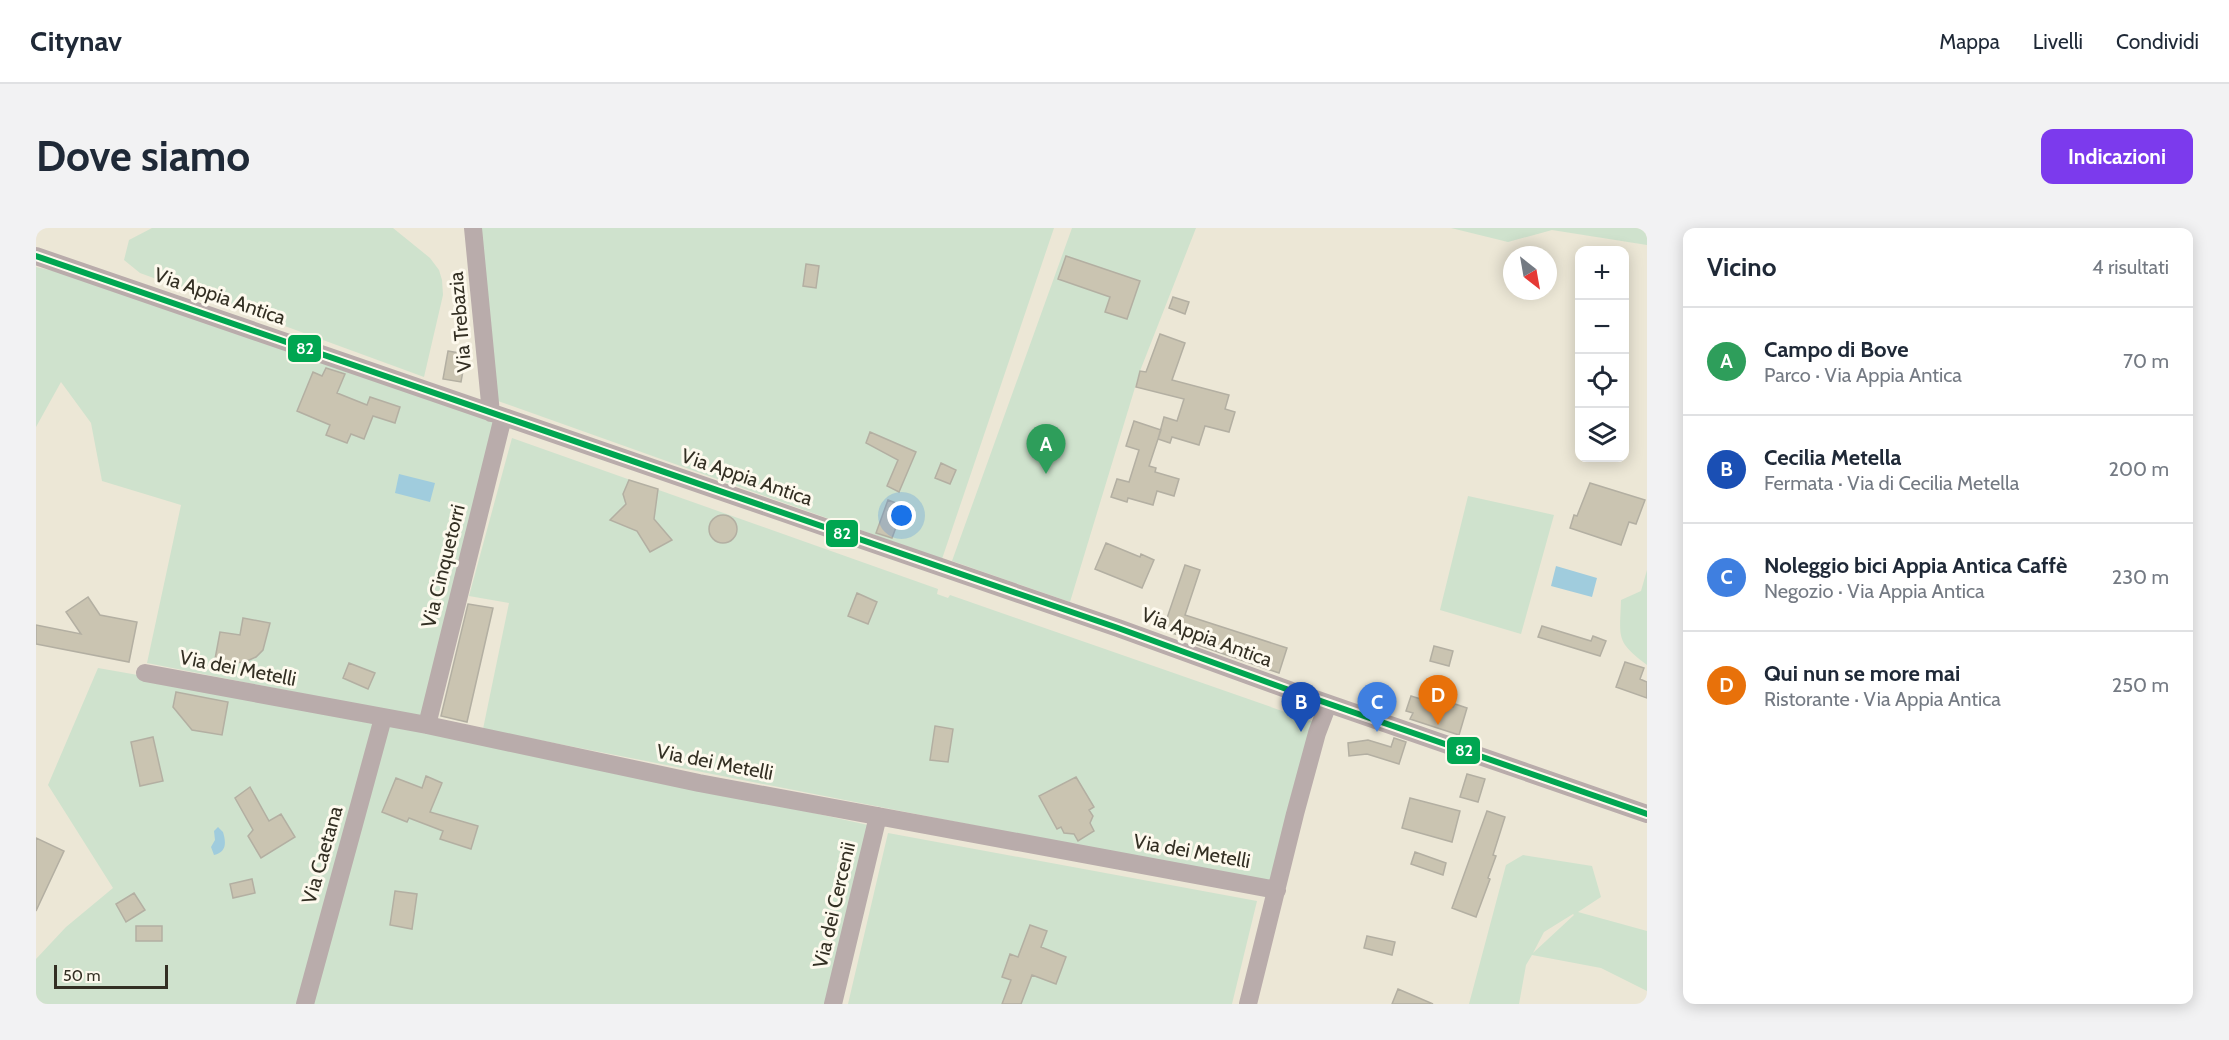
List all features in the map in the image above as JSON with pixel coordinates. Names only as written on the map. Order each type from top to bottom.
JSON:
[{"type":"street","name":"Via Trebazia","points":[[472,228],[497,415]]},
{"type":"street","name":"Via Appia Antica","points":[[36,256],[1118,628],[1328,704],[1647,814]]},
{"type":"street","name":"Via Cinquetorri","points":[[427,725],[497,415]]},
{"type":"street","name":"Via dei Metelli","points":[[145,673],[427,725],[699,783],[1277,890]]},
{"type":"street","points":[[1248,1004],[1312,752],[1328,704]]},
{"type":"street","name":"Via Caetana","points":[[305,1004],[383,718]]},
{"type":"street","name":"Via dei Cercenii","points":[[833,1004],[878,816]]},
{"type":"green space","points":[[152,228],[393,228],[430,258],[439,270],[442,280],[443,295],[424,377],[140,273],[124,260],[129,240]]},
{"type":"green space","points":[[478,228],[1054,228],[942,559],[498,401]]},
{"type":"green space","points":[[1072,228],[1196,228],[1140,371],[1070,602],[952,561]]},
{"type":"green space","points":[[1451,228],[1647,228],[1647,245],[1552,230],[1508,242]]},
{"type":"green space","points":[[36,267],[62,273],[495,422],[422,717],[147,663],[181,505],[102,481],[91,423],[61,382],[36,427]]},
{"type":"green space","points":[[512,438],[938,589],[937,594],[948,598],[950,595],[1314,722],[1273,884],[483,729],[509,603],[469,596]]},
{"type":"green space","points":[[1468,496],[1554,515],[1521,634],[1440,610]]},
{"type":"green space","points":[[1647,570],[1647,665],[1624,644],[1620,623],[1621,600],[1641,591]]},
{"type":"green space","points":[[98,668],[383,718],[868,825],[826,1004],[36,1004],[36,959],[66,927],[113,888],[48,785]]},
{"type":"green space","points":[[888,833],[1257,901],[1232,1004],[848,1004]]},
{"type":"green space","points":[[1523,855],[1592,866],[1601,897],[1578,912],[1647,931],[1647,991],[1601,968],[1532,955],[1526,965],[1519,1004],[1469,1004],[1506,865]],"holes":[[[1574,915],[1533,953],[1544,932]]]},
{"type":"water","points":[[399,474],[435,483],[430,502],[395,493]]},
{"type":"water","points":[[1556,566],[1597,578],[1592,597],[1551,586]]},
{"type":"water","points":[[218,827],[223,832],[224,846],[221,852],[214,855],[211,847],[215,840],[214,831]]},
{"type":"building","points":[[1066,256],[1140,281],[1127,319],[1105,312],[1110,297],[1058,279]]},
{"type":"building","points":[[806,264],[819,266],[816,288],[803,286]]},
{"type":"building","points":[[1173,297],[1189,302],[1185,314],[1169,308]]},
{"type":"building","points":[[1160,334],[1185,343],[1172,380],[1229,395],[1225,409],[1235,412],[1229,432],[1205,426],[1199,445],[1172,437],[1170,443],[1158,439],[1164,417],[1177,421],[1184,399],[1136,387],[1140,371],[1146,372]]},
{"type":"building","points":[[448,351],[466,354],[461,382],[443,379]]},
{"type":"building","points":[[326,368],[345,374],[337,393],[367,405],[370,397],[400,407],[395,423],[373,416],[364,439],[351,434],[347,443],[326,435],[330,425],[297,411],[313,372],[322,376]]},
{"type":"building","points":[[1134,421],[1161,430],[1149,466],[1156,468],[1155,472],[1179,479],[1174,496],[1157,491],[1153,505],[1128,498],[1127,502],[1111,497],[1117,479],[1129,482],[1139,450],[1126,446]]},
{"type":"building","points":[[870,432],[916,452],[899,492],[887,486],[898,460],[866,443]]},
{"type":"building","points":[[941,463],[956,470],[950,484],[935,478]]},
{"type":"building","points":[[629,480],[658,489],[654,519],[672,540],[650,552],[637,531],[610,520],[626,504],[623,494]]},
{"type":"building","points":[[1590,483],[1645,500],[1636,524],[1629,522],[1621,545],[1570,528]]},
{"type":"building","points":[[888,500],[904,506],[892,538],[876,533]]},
{"type":"building","points":[[723,515],[733,519],[737,529],[733,539],[723,543],[713,539],[709,529],[713,519]]},
{"type":"building","points":[[1106,543],[1140,557],[1141,554],[1154,560],[1142,588],[1095,569]]},
{"type":"building","points":[[1185,565],[1200,570],[1185,615],[1287,648],[1279,673],[1192,643],[1193,640],[1163,630]]},
{"type":"building","points":[[857,593],[877,602],[868,624],[848,616]]},
{"type":"building","points":[[88,597],[100,615],[137,622],[129,662],[36,644],[36,625],[81,634],[66,612]]},
{"type":"building","points":[[468,604],[493,608],[467,722],[441,716]]},
{"type":"building","points":[[243,618],[270,623],[263,650],[256,657],[237,663],[215,659],[220,632],[240,635]]},
{"type":"building","points":[[1542,626],[1591,641],[1593,636],[1606,641],[1600,656],[1538,637]]},
{"type":"building","points":[[1434,646],[1453,651],[1449,666],[1430,661]]},
{"type":"building","points":[[1625,662],[1644,668],[1640,679],[1647,682],[1647,698],[1616,687]]},
{"type":"building","points":[[349,663],[375,673],[368,689],[343,678]]},
{"type":"building","points":[[176,692],[228,702],[222,735],[192,730],[173,707]]},
{"type":"building","points":[[1411,696],[1440,705],[1441,703],[1453,707],[1455,704],[1467,708],[1459,735],[1410,719],[1413,713],[1406,711]]},
{"type":"building","points":[[935,726],[953,729],[948,762],[930,760]]},
{"type":"building","points":[[153,737],[163,781],[140,786],[131,742]]},
{"type":"building","points":[[1394,738],[1406,742],[1399,764],[1367,754],[1349,756],[1348,743],[1368,740],[1391,747]]},
{"type":"building","points":[[1467,774],[1485,779],[1478,802],[1460,797]]},
{"type":"building","points":[[426,776],[442,783],[430,812],[478,826],[471,849],[440,839],[443,831],[409,818],[407,822],[382,812],[396,778],[422,788]]},
{"type":"building","points":[[1076,777],[1094,807],[1089,810],[1093,816],[1090,823],[1094,831],[1078,841],[1074,834],[1064,833],[1061,827],[1057,829],[1039,796]]},
{"type":"building","points":[[250,787],[269,821],[281,814],[295,837],[261,858],[248,836],[253,830],[235,798]]},
{"type":"building","points":[[1410,798],[1460,811],[1452,842],[1402,828]]},
{"type":"building","points":[[1487,811],[1505,817],[1493,855],[1496,856],[1488,878],[1490,879],[1476,917],[1452,908]]},
{"type":"building","points":[[36,838],[64,851],[36,911]]},
{"type":"building","points":[[1415,852],[1446,863],[1443,875],[1411,864]]},
{"type":"building","points":[[252,879],[255,893],[233,898],[230,884]]},
{"type":"building","points":[[395,891],[417,894],[412,929],[390,925]]},
{"type":"building","points":[[134,893],[145,910],[126,922],[116,904]]},
{"type":"building","points":[[1030,925],[1047,931],[1041,947],[1066,957],[1056,984],[1032,975],[1021,1004],[1002,1004],[1011,980],[1002,977],[1010,954],[1018,957]]},
{"type":"building","points":[[136,926],[162,926],[162,941],[136,941]]},
{"type":"building","points":[[1367,936],[1395,942],[1392,955],[1364,948]]},
{"type":"building","points":[[1398,989],[1433,1004],[1392,1004]]},
{"type":"transit line","name":"82","points":[[36,256],[1118,628],[1647,814]]},
{"type":"place","name":"Campo di Bove","points":[[1046,474]]},
{"type":"place","name":"Qui nun se more mai","points":[[1438,725]]},
{"type":"place","name":"Cecilia Metella","points":[[1301,732]]},
{"type":"place","name":"Noleggio bici Appia Antica Caffè","points":[[1377,732]]}]
